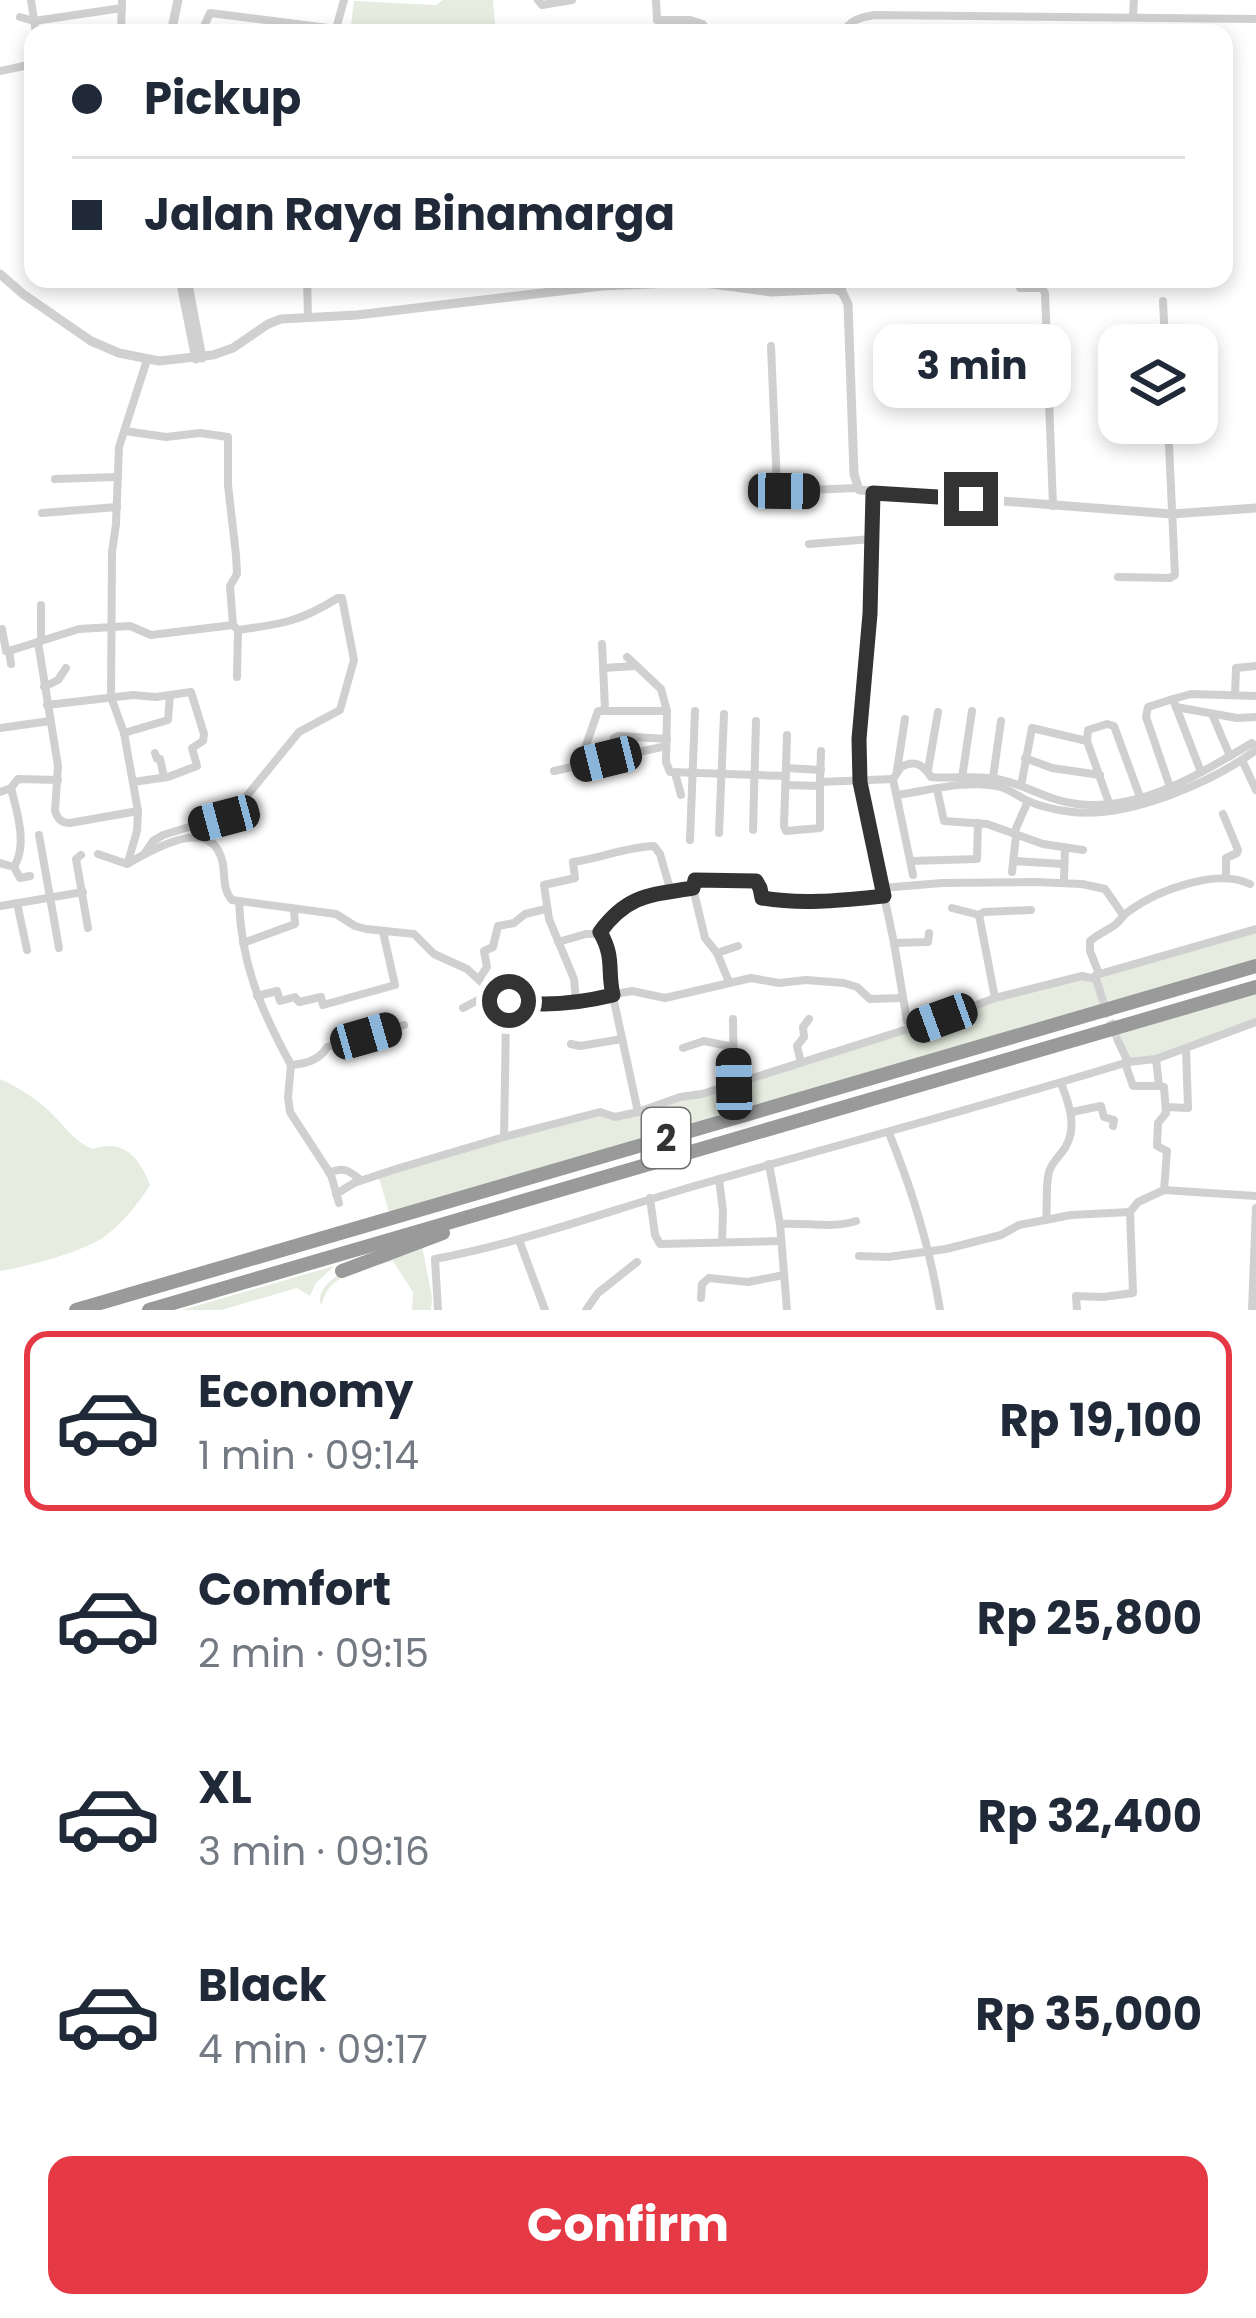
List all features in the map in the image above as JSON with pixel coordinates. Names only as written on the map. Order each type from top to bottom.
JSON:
[{"type":"highway","name":"2","points":[[76,1310],[1256,966]]},
{"type":"highway","name":"2","points":[[148,1310],[1256,987]]},
{"type":"highway","points":[[342,1271],[497,1210]]},
{"type":"street","points":[[31,0],[34,24]]},
{"type":"street","points":[[205,24],[211,0]]},
{"type":"street","points":[[538,0],[542,5],[572,0]]},
{"type":"street","points":[[656,0],[657,20],[703,24]]},
{"type":"street","points":[[872,0],[874,15]]},
{"type":"street","points":[[1133,16],[1134,0]]},
{"type":"street","points":[[20,17],[34,21],[122,4]]},
{"type":"street","points":[[209,13],[291,24]]},
{"type":"street","points":[[851,24],[874,15],[1256,19]]},
{"type":"street","points":[[240,24],[241,16]]},
{"type":"street","points":[[0,274],[91,341],[147,360],[199,359],[233,348],[281,320],[585,288]]},
{"type":"street","points":[[185,288],[199,359]]},
{"type":"street","points":[[307,288],[308,317]]},
{"type":"street","points":[[742,288],[842,292]]},
{"type":"street","points":[[843,288],[848,304],[857,488]]},
{"type":"street","points":[[1042,288],[1053,506]]},
{"type":"street","points":[[1163,301],[1164,324]]},
{"type":"street","points":[[771,346],[777,487],[784,491],[857,488],[873,493],[1172,514],[1256,508]]},
{"type":"street","points":[[127,864],[138,811],[124,733],[110,697],[112,553],[119,447],[147,360]]},
{"type":"street","points":[[124,431],[228,437],[237,574],[230,586],[237,677]]},
{"type":"street","points":[[1118,577],[1174,576],[1169,444]]},
{"type":"street","points":[[55,479],[116,477]]},
{"type":"street","points":[[873,493],[860,782],[912,1028]]},
{"type":"street","points":[[42,513],[117,508]]},
{"type":"street","points":[[809,544],[872,539]]},
{"type":"street","points":[[4,652],[80,629],[134,626],[151,634],[296,621],[342,598],[354,660],[345,700],[335,715],[299,732],[232,814],[163,835],[142,856]]},
{"type":"street","points":[[41,605],[39,641],[58,766],[58,818],[65,823],[138,811]]},
{"type":"street","points":[[2,628],[4,652],[11,664]]},
{"type":"street","points":[[602,644],[605,709]]},
{"type":"street","points":[[626,657],[661,689],[667,711],[667,767],[676,773],[786,776],[820,784],[895,775],[912,764],[922,765],[931,778],[993,778],[1078,805],[1109,803],[1170,787],[1255,745]]},
{"type":"street","points":[[603,668],[638,666]]},
{"type":"street","points":[[1235,695],[1236,668],[1256,666]]},
{"type":"street","points":[[44,687],[58,680],[66,668]]},
{"type":"street","points":[[47,705],[191,692],[204,734],[203,741],[191,748],[197,766],[133,782]]},
{"type":"street","points":[[1174,703],[1191,694],[1256,696]]},
{"type":"street","points":[[124,733],[168,720],[170,695]]},
{"type":"street","points":[[1174,703],[1201,772]]},
{"type":"street","points":[[1170,787],[1145,713],[1151,704],[1174,703],[1238,718],[1256,717]]},
{"type":"street","points":[[579,765],[596,714],[605,709],[667,711]]},
{"type":"street","points":[[690,840],[694,711]]},
{"type":"street","points":[[962,778],[972,711]]},
{"type":"street","points":[[928,771],[938,712]]},
{"type":"street","points":[[1211,713],[1230,756]]},
{"type":"street","points":[[719,833],[724,714]]},
{"type":"street","points":[[905,718],[895,775],[913,875]]},
{"type":"street","points":[[1220,729],[1238,718]]},
{"type":"street","points":[[0,728],[50,721]]},
{"type":"street","points":[[752,830],[756,721]]},
{"type":"street","points":[[993,778],[1001,721]]},
{"type":"street","points":[[1109,803],[1087,741],[1088,730],[1107,724],[1114,726],[1140,796]]},
{"type":"street","points":[[1021,786],[1034,727],[1087,741]]},
{"type":"street","points":[[787,735],[784,826],[788,832],[820,828],[821,751]]},
{"type":"street","points":[[606,759],[618,736],[667,743]]},
{"type":"street","points":[[554,771],[667,743]]},
{"type":"street","points":[[898,795],[994,786],[1028,801],[1076,812],[1118,809],[1177,792],[1242,760],[1255,745]]},
{"type":"street","points":[[155,754],[164,777]]},
{"type":"street","points":[[1025,758],[1052,768],[1100,775]]},
{"type":"street","points":[[1242,760],[1255,786]]},
{"type":"street","points":[[786,776],[821,770]]},
{"type":"street","points":[[676,773],[681,795]]},
{"type":"street","points":[[0,792],[18,779],[58,780]]},
{"type":"street","points":[[11,788],[21,845],[14,867]]},
{"type":"street","points":[[937,789],[944,820],[1004,828],[1083,850]]},
{"type":"street","points":[[1028,801],[1015,834],[1013,866],[1064,864]]},
{"type":"street","points":[[1223,814],[1238,850],[1226,858],[1226,878]]},
{"type":"street","points":[[910,861],[977,859],[978,823]]},
{"type":"street","points":[[38,836],[58,949]]},
{"type":"street","points":[[98,854],[127,864],[180,838],[210,842],[221,856],[227,895],[239,901],[336,914],[355,926],[383,932],[414,934],[434,954],[467,969],[509,1001],[576,1001],[634,991],[665,998],[752,978],[779,983],[835,982],[857,987],[870,999],[902,998]]},
{"type":"street","points":[[576,1001],[574,979],[546,909],[544,885],[575,878],[573,862],[634,847],[656,847],[670,891]]},
{"type":"street","points":[[1064,878],[1065,848]]},
{"type":"street","points":[[81,855],[76,859],[88,928]]},
{"type":"street","points":[[0,863],[14,867],[20,878],[30,876]]},
{"type":"street","points":[[1102,998],[1090,941],[1123,915],[1165,890],[1226,878],[1250,884]]},
{"type":"street","points":[[729,982],[703,932],[695,880],[749,881],[759,884],[762,898],[820,902],[965,882],[1094,885],[1105,889],[1123,915]]},
{"type":"street","points":[[558,941],[600,932],[641,896],[693,888]]},
{"type":"street","points":[[0,906],[82,892]]},
{"type":"street","points":[[239,901],[245,962],[291,1065],[290,1112],[329,1173],[337,1199],[361,1180],[504,1137],[600,1112],[615,1117],[638,1112],[995,998],[1256,929]]},
{"type":"street","points":[[17,903],[27,950]]},
{"type":"street","points":[[243,943],[295,924],[294,908]]},
{"type":"street","points":[[952,908],[979,915],[1031,910]]},
{"type":"street","points":[[479,979],[487,967],[484,952],[493,947],[498,926],[546,909]]},
{"type":"street","points":[[979,915],[995,998]]},
{"type":"street","points":[[257,996],[277,991],[280,1001],[320,997],[323,1005],[395,985],[383,932]]},
{"type":"street","points":[[600,932],[608,945],[609,978],[638,1112]]},
{"type":"street","points":[[894,943],[928,942],[929,933]]},
{"type":"street","points":[[717,953],[738,946]]},
{"type":"street","points":[[463,1008],[489,988]]},
{"type":"street","points":[[504,1137],[509,1001]]},
{"type":"street","points":[[733,1019],[734,1084]]},
{"type":"street","points":[[801,1063],[797,1046],[808,1019]]},
{"type":"street","points":[[438,1310],[435,1259],[519,1240],[650,1198],[1126,1063],[1156,1059],[1256,1022]]},
{"type":"street","points":[[291,1065],[316,1059],[327,1047],[404,1025]]},
{"type":"street","points":[[571,1044],[622,1039]]},
{"type":"street","points":[[682,1048],[704,1041],[733,1047]]},
{"type":"street","points":[[1118,1041],[1132,1086],[1164,1087],[1166,1113],[1158,1123],[1157,1146],[1167,1150],[1164,1190]]},
{"type":"street","points":[[1166,1107],[1188,1108],[1186,1049]]},
{"type":"street","points":[[1156,1059],[1159,1086]]},
{"type":"street","points":[[1046,1220],[1050,1170],[1067,1143],[1072,1112],[1061,1083]]},
{"type":"street","points":[[1072,1112],[1101,1106],[1104,1117],[1114,1120],[1113,1126]]},
{"type":"street","points":[[890,1133],[931,1251],[940,1310]]},
{"type":"street","points":[[769,1164],[787,1310]]},
{"type":"street","points":[[329,1173],[347,1169],[361,1180]]},
{"type":"street","points":[[719,1179],[722,1242]]},
{"type":"street","points":[[1077,1310],[1076,1296],[1132,1294],[1130,1212],[1138,1202],[1164,1190],[1256,1196]]},
{"type":"street","points":[[650,1198],[660,1244],[781,1241]]},
{"type":"street","points":[[1252,1310],[1256,1208]]},
{"type":"street","points":[[859,1256],[931,1251],[1001,1235],[1019,1225],[1071,1215],[1130,1212]]},
{"type":"street","points":[[780,1224],[856,1221]]},
{"type":"street","points":[[519,1240],[545,1310]]},
{"type":"street","points":[[586,1310],[598,1293],[638,1262]]},
{"type":"street","points":[[701,1298],[702,1284],[709,1278],[748,1282],[784,1274]]},
{"type":"shaded area","points":[[443,0],[493,0],[495,24],[351,24],[354,1],[436,5]]},
{"type":"shaded area","points":[[1256,930],[1256,966],[391,1218],[378,1175],[600,1112],[615,1117],[912,1028],[995,998]]},
{"type":"shaded area","points":[[1256,987],[1256,1022],[1156,1059],[1128,1062],[1113,1029]]},
{"type":"shaded area","points":[[0,1079],[38,1102],[86,1146],[122,1148],[141,1166],[150,1185],[123,1220],[94,1243],[0,1271]]},
{"type":"shaded area","points":[[422,1246],[431,1310],[412,1310],[413,1292],[393,1261],[340,1278],[320,1303],[322,1291],[344,1272]]},
{"type":"shaded area","points":[[334,1266],[310,1296],[297,1288],[221,1310],[182,1310]]},
{"type":"tunnel","points":[[1102,998],[1118,1041]]},
{"type":"route","points":[[509,1001],[545,1004],[613,995],[612,964],[600,932],[641,896],[693,888],[695,880],[756,881],[762,898],[774,900],[820,902],[884,896],[860,782],[873,493],[971,499]]}]
